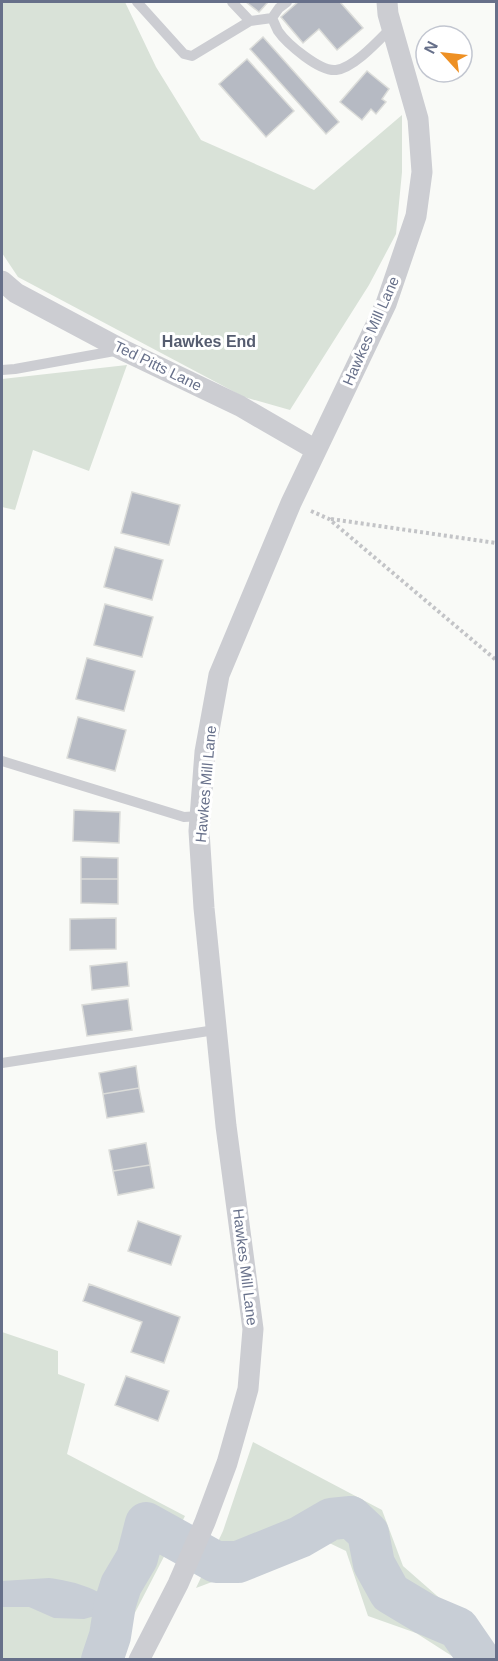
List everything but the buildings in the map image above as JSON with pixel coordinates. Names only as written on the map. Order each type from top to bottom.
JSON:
[{"type":"street","name":"Hawkes Mill Lane","points":[[139,1659],[178,1584],[227,1463],[248,1389],[253,1329],[215,1030],[203,886],[199,831],[205,752],[219,675],[291,503],[386,304],[416,216],[422,172],[418,119],[387,2]]},
{"type":"street","name":"Ted Pitts Lane","points":[[2,281],[16,293],[123,350],[240,406],[316,450]]},
{"type":"lane","points":[[137,2],[184,54],[192,56],[250,21],[272,18],[287,2]]},
{"type":"lane","points":[[232,2],[250,21]]},
{"type":"lane","points":[[272,18],[279,32],[305,57],[319,66],[334,71],[346,67],[367,52],[392,27]]},
{"type":"lane","points":[[2,370],[123,350]]},
{"type":"lane","points":[[2,761],[184,817],[200,816]]},
{"type":"lane","points":[[2,1063],[215,1030]]},
{"type":"path","points":[[291,503],[329,519],[496,543]]},
{"type":"path","points":[[329,519],[496,660]]},
{"type":"shaded area","points":[[2,2],[125,2],[156,67],[201,140],[314,190],[402,115],[402,172],[396,234],[369,285],[290,410],[244,397],[18,277],[2,253]]},
{"type":"shaded area","points":[[127,365],[89,471],[33,450],[15,510],[2,507],[2,379]]},
{"type":"shaded area","points":[[2,1332],[58,1351],[58,1374],[85,1384],[67,1454],[185,1516],[111,1659],[2,1660]]},
{"type":"shaded area","points":[[253,1442],[382,1510],[403,1566],[460,1616],[480,1638],[455,1658],[416,1633],[368,1616],[346,1551],[323,1540],[196,1588],[223,1531]]},
{"type":"shaded area","points":[[49,1578],[93,1589],[114,1605],[106,1613],[84,1619],[54,1618],[29,1607],[2,1607],[2,1581]]},
{"type":"waterway","points":[[102,1660],[110,1636],[115,1604],[121,1585],[137,1558],[146,1523],[216,1562],[238,1562],[300,1537],[331,1519],[351,1517],[368,1533],[374,1564],[390,1593],[425,1614],[458,1628],[480,1660]]},
{"type":"district","name":"Hawkes End","points":[[209,341]]}]
